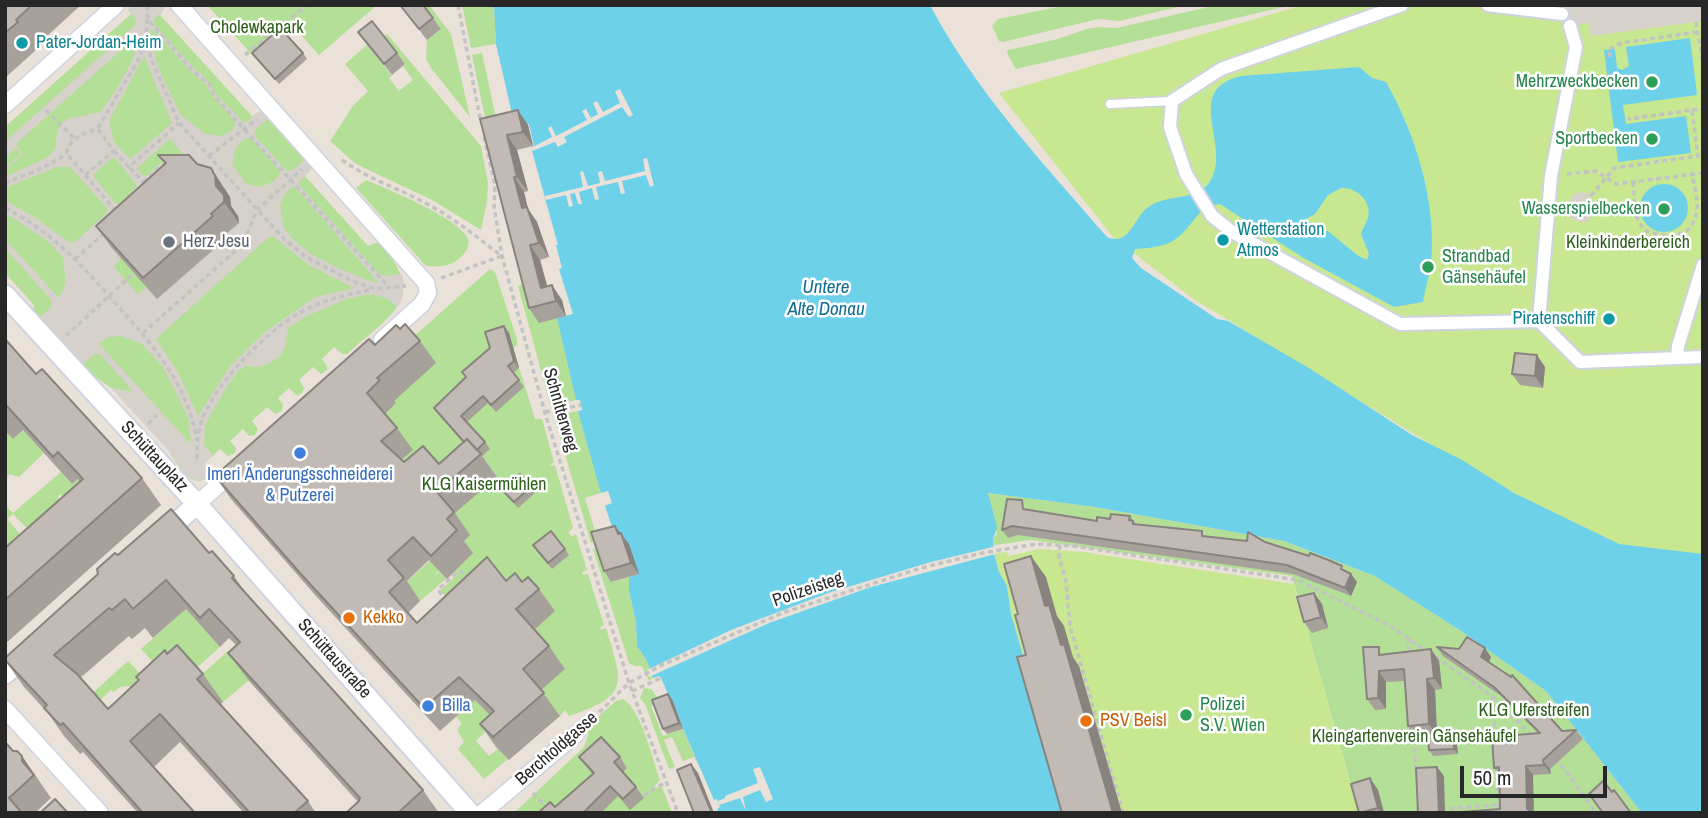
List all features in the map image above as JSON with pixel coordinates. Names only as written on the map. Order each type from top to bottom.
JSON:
[{"type":"street","points":[[5,104],[116,5]]},
{"type":"street","points":[[179,5],[426,283],[428,293],[422,304],[372,348]]},
{"type":"street","points":[[1402,5],[1221,69],[1172,101],[1170,127],[1186,174],[1212,216],[1232,232],[1400,324],[1539,321],[1580,362],[1703,357]]},
{"type":"street","points":[[1488,5],[1562,14]]},
{"type":"street","points":[[1539,321],[1551,176],[1576,47],[1570,26]]},
{"type":"street","points":[[1677,358],[1678,346],[1703,265]]},
{"type":"street","name":"Schüttauplatz","points":[[5,295],[197,505],[242,464]]},
{"type":"street","points":[[150,547],[197,505]]},
{"type":"street","name":"Schüttaustraße","points":[[197,505],[470,813]]},
{"type":"street","points":[[5,674],[47,637]]},
{"type":"street","points":[[5,709],[100,813]]},
{"type":"street","name":"Berchtoldgasse","points":[[482,813],[576,734]]},
{"type":"lane","points":[[1110,104],[1172,101]]},
{"type":"path","points":[[147,5],[151,23],[192,70],[209,84],[215,97],[388,286],[331,299],[310,307],[282,325],[241,362],[225,381],[204,414],[197,440]]},
{"type":"path","points":[[245,55],[307,5]]},
{"type":"path","name":"Schnitterweg","points":[[458,5],[495,185],[494,206],[502,256],[545,413],[629,683],[678,813]]},
{"type":"path","points":[[5,183],[51,163],[66,153],[75,139],[97,129],[140,57],[146,37],[147,19]]},
{"type":"path","points":[[1696,22],[1703,64]]},
{"type":"path","points":[[1610,57],[1609,49],[1622,43],[1698,32]]},
{"type":"path","points":[[146,37],[158,78],[179,123],[257,210],[284,239],[306,257],[352,281],[375,289]]},
{"type":"path","points":[[1621,37],[1622,43]]},
{"type":"path","points":[[209,156],[270,108]]},
{"type":"path","points":[[1628,119],[1703,109]]},
{"type":"path","points":[[46,110],[75,139]]},
{"type":"path","points":[[1591,196],[1614,168],[1698,156],[1692,110]]},
{"type":"path","points":[[129,167],[179,123]]},
{"type":"path","points":[[97,129],[151,192]]},
{"type":"path","points":[[143,333],[243,245],[257,210],[291,178],[330,148],[358,172],[431,206],[463,225],[502,256],[426,283]]},
{"type":"path","points":[[85,175],[114,150]]},
{"type":"path","points":[[66,153],[122,218]]},
{"type":"path","points":[[143,182],[163,164]]},
{"type":"path","points":[[1551,176],[1596,171],[1616,184],[1703,173]]},
{"type":"path","points":[[1633,182],[1636,216],[1644,230],[1669,237],[1685,232],[1694,223],[1698,207],[1692,174]]},
{"type":"path","points":[[5,208],[23,217],[67,250],[143,333],[166,363],[180,386],[193,419],[197,459]]},
{"type":"path","points":[[75,259],[113,226]]},
{"type":"path","points":[[60,342],[135,273]]},
{"type":"path","points":[[545,413],[581,405]]},
{"type":"path","points":[[146,425],[158,415]]},
{"type":"path","name":"Polizeisteg","points":[[629,683],[723,637],[830,596],[921,568],[1006,548],[1036,544],[1060,545],[1298,580],[1392,626],[1493,696],[1539,743]]},
{"type":"path","points":[[1060,545],[1059,557],[1066,582],[1070,626],[1124,813]]},
{"type":"path","points":[[453,607],[438,590],[456,573],[466,570]]},
{"type":"path","points":[[1408,638],[1409,664]]},
{"type":"path","points":[[632,691],[661,678]]},
{"type":"path","name":"Berchtoldgasse","points":[[576,734],[629,683]]},
{"type":"path","points":[[1493,696],[1496,751]]},
{"type":"path","points":[[1413,730],[1417,783]]},
{"type":"path","points":[[1548,752],[1566,771],[1596,813]]},
{"type":"path","points":[[1496,764],[1499,813]]},
{"type":"path","points":[[644,795],[666,782]]},
{"type":"path","points":[[533,793],[554,813]]},
{"type":"path","points":[[1432,810],[1498,805]]},
{"type":"green space","points":[[132,5],[166,5],[160,15],[252,116],[260,111],[311,165],[305,176],[368,246],[379,242],[402,278],[403,292],[398,305],[377,328],[347,354],[342,354],[334,347],[322,359],[327,370],[321,374],[313,367],[299,380],[304,388],[302,393],[296,395],[289,388],[278,398],[283,404],[282,411],[275,414],[267,407],[252,421],[258,429],[255,435],[249,436],[243,429],[230,441],[236,448],[235,453],[228,456],[220,449],[204,464],[210,471],[210,476],[196,481],[180,469],[168,450],[173,440],[131,392],[111,388],[88,372],[33,312],[34,305],[5,273],[5,127],[131,14],[128,10]]},
{"type":"green space","name":"Cholewkapark","points":[[207,5],[377,5],[319,55],[293,26],[256,59]]},
{"type":"green space","points":[[423,5],[429,5],[451,34],[470,117],[426,59],[427,40],[441,29]]},
{"type":"green space","points":[[462,5],[494,5],[496,44],[471,48]]},
{"type":"green space","points":[[1068,5],[1186,5],[1119,21],[1098,19],[1003,42],[999,41],[992,26],[998,19]]},
{"type":"green space","points":[[1217,5],[1292,5],[1016,69],[1007,53],[1008,50],[1058,39],[1086,29],[1117,28]]},
{"type":"green space","name":"Strandbad Gänsehäufel","points":[[1303,5],[1703,5],[1703,555],[1614,546],[1587,540],[1192,298],[1113,237],[999,93]]},
{"type":"green space","points":[[387,34],[481,146],[488,183],[481,230],[432,200],[356,164],[330,141],[353,106],[368,91],[345,64],[367,45],[392,76],[389,78],[399,91],[413,80],[403,66],[405,64],[383,37]]},
{"type":"green space","points":[[482,53],[499,132],[487,127],[472,55]]},
{"type":"green space","points":[[366,180],[421,204],[450,221],[467,237],[469,242],[464,254],[450,264],[426,266],[356,188]]},
{"type":"green space","name":"KLG Kaisermühlen","points":[[490,269],[495,272],[517,339],[517,345],[513,348],[535,419],[542,419],[554,462],[549,466],[555,465],[573,528],[569,532],[571,537],[576,534],[587,570],[582,572],[583,575],[588,574],[604,625],[600,627],[601,630],[606,628],[616,662],[617,685],[613,693],[604,701],[569,716],[565,710],[560,716],[515,664],[440,591],[457,575],[455,572],[451,575],[444,566],[432,577],[443,569],[447,578],[420,601],[414,594],[386,601],[448,544],[322,473],[394,401],[385,362]]},
{"type":"green space","points":[[528,282],[566,316],[573,314],[568,362],[576,400],[555,406],[550,404],[518,286]]},
{"type":"green space","points":[[578,411],[586,439],[616,488],[585,498],[598,541],[591,543],[555,420],[560,415]]},
{"type":"green space","points":[[23,430],[44,453],[19,477],[10,474],[5,478],[5,431],[13,439]]},
{"type":"green space","points":[[61,472],[71,484],[77,479],[96,500],[79,514],[60,494],[58,497],[72,513],[32,534],[13,514],[7,519],[27,542],[5,558],[5,505],[13,513]]},
{"type":"green space","points":[[987,493],[1095,507],[1284,541],[1375,576],[1461,631],[1546,691],[1642,813],[1359,813],[1292,576],[1031,540],[994,545],[993,539],[997,534]]},
{"type":"green space","points":[[600,547],[611,582],[629,577],[637,646],[647,661],[653,678],[649,681],[642,666],[629,663],[593,549]]},
{"type":"green space","name":"Polizei S.V. Wien","points":[[1039,549],[1083,552],[1294,584],[1359,813],[1069,813],[1011,614],[1007,586],[999,572],[994,553],[1007,552],[1008,556]]},
{"type":"green space","points":[[186,609],[220,647],[176,686],[141,649]]},
{"type":"green space","points":[[228,651],[253,677],[223,702],[199,677]]},
{"type":"green space","points":[[128,661],[163,698],[136,695],[129,686],[120,687],[114,692],[111,690],[97,703],[87,698]]},
{"type":"green space","points":[[505,686],[493,723],[476,741],[489,756],[498,749],[508,759],[484,779],[458,749],[464,742],[457,730],[462,723],[456,717],[475,700],[481,706]]},
{"type":"green space","points":[[644,688],[651,689],[657,697],[668,693],[670,698],[651,706],[663,736],[682,727],[698,764],[694,757],[683,761],[672,737],[664,740],[675,767],[669,769],[645,704],[640,698]]},
{"type":"green space","points":[[623,699],[636,714],[650,748],[660,780],[653,788],[662,787],[672,813],[514,813],[584,747],[588,726],[616,701]]},
{"type":"shaded area","points":[[132,5],[166,5],[154,19],[154,25],[204,76],[216,94],[243,122],[247,122],[258,112],[269,118],[254,131],[255,136],[287,171],[293,170],[305,159],[311,169],[299,185],[378,273],[385,276],[402,274],[404,282],[403,296],[398,307],[386,298],[374,295],[347,299],[307,316],[288,328],[281,355],[270,363],[258,367],[246,366],[238,371],[205,425],[204,445],[213,455],[204,464],[210,471],[210,476],[200,481],[187,477],[168,450],[111,388],[132,390],[101,355],[95,354],[82,365],[39,318],[50,308],[52,301],[5,248],[5,239],[59,298],[66,283],[63,258],[50,243],[5,213],[5,201],[30,214],[69,242],[76,241],[107,213],[107,208],[70,167],[57,167],[5,188],[5,177],[48,157],[55,149],[58,128],[67,119],[100,112],[131,63],[137,36],[16,144],[23,154],[9,167],[5,161],[9,165],[21,154],[16,148],[5,158],[5,142],[135,25],[136,20],[128,9]],"holes":[[[150,30],[156,32],[191,72],[205,83],[211,94],[236,122],[232,130],[222,136],[205,134],[181,115],[159,70]],[[144,56],[172,123],[130,159],[114,142],[109,121]],[[250,137],[280,171],[279,176],[261,187],[245,183],[232,164],[235,149]],[[170,139],[202,176],[225,189],[230,197],[229,208],[238,216],[237,225],[225,235],[227,237],[157,299],[147,287],[138,294],[114,267],[180,185],[161,163],[145,177],[136,169]],[[112,158],[116,159],[137,186],[119,204],[115,203],[93,175]],[[295,187],[378,282],[340,269],[311,254],[284,228],[280,206],[283,197]],[[269,237],[274,237],[307,264],[354,288],[315,297],[266,331],[230,366],[198,416],[178,372],[156,339]],[[121,336],[142,344],[163,367],[188,417],[191,441],[189,442],[99,344],[108,337]]]},
{"type":"shaded area","points":[[1561,5],[1703,5],[1703,21],[1591,36],[1589,23],[1570,26],[1563,24]]},
{"type":"shaded area","points":[[1579,192],[1588,193],[1593,202],[1591,217],[1586,222],[1570,218],[1567,205],[1573,195]]},
{"type":"water","name":"Untere Alte Donau","points":[[494,5],[930,5],[948,37],[989,97],[1107,237],[1115,239],[1127,234],[1150,206],[1192,194],[1207,186],[1216,164],[1211,105],[1215,93],[1224,83],[1241,76],[1359,67],[1372,78],[1386,82],[1415,147],[1431,217],[1431,264],[1423,302],[1394,307],[1302,257],[1220,204],[1206,206],[1178,238],[1162,246],[1135,249],[1132,258],[1141,268],[1217,319],[1228,321],[1309,368],[1412,435],[1462,460],[1514,493],[1619,544],[1703,554],[1703,813],[1642,813],[1546,691],[1461,631],[1375,576],[1284,541],[1095,507],[988,493],[997,527],[993,539],[994,553],[999,572],[1007,586],[1011,614],[1069,813],[719,813],[717,799],[714,800],[661,678],[653,678],[647,661],[637,646],[629,577],[638,574],[629,545],[616,539],[605,506],[612,503],[608,491],[601,493],[579,415],[578,411],[582,410],[580,400],[576,400],[557,318],[573,314],[559,269],[562,268],[558,245],[531,148],[534,146],[529,124],[515,127],[496,44]],"holes":[[[1347,188],[1362,196],[1368,206],[1368,218],[1361,234],[1369,254],[1367,260],[1328,231],[1315,231],[1312,222],[1302,221],[1315,214],[1328,195]]]},
{"type":"water","name":"Mehrzweckbecken","points":[[1690,38],[1697,95],[1623,105],[1626,124],[1686,116],[1691,153],[1618,162],[1604,50],[1615,49],[1617,68],[1622,70],[1629,66],[1626,47]]},
{"type":"water","name":"Wasserspielbecken","points":[[1664,184],[1673,185],[1681,191],[1687,199],[1687,217],[1681,225],[1673,231],[1664,232],[1655,231],[1647,225],[1641,217],[1640,208],[1641,199],[1647,191],[1655,185]]},
{"type":"pier","points":[[620,89],[633,115],[629,117],[622,107],[564,137],[567,142],[558,147],[555,142],[532,151],[531,148],[552,137],[548,128],[551,126],[556,136],[587,120],[582,111],[586,109],[591,118],[598,114],[593,103],[597,101],[603,112],[620,103],[615,91]]},
{"type":"pier","points":[[647,158],[654,185],[650,187],[646,175],[622,181],[625,193],[621,194],[618,182],[596,187],[599,199],[595,200],[592,188],[579,192],[582,204],[578,204],[575,193],[570,194],[573,206],[569,207],[566,195],[546,200],[545,196],[583,187],[580,172],[583,171],[588,186],[600,183],[598,172],[602,171],[605,181],[645,171],[643,159]]},
{"type":"pier","points":[[997,546],[999,553],[871,587],[769,623],[649,677],[647,670],[731,630],[831,592],[931,562]]},
{"type":"pier","points":[[760,767],[773,799],[766,802],[760,790],[743,797],[746,811],[740,798],[719,805],[718,801],[725,796],[758,783],[753,769]]},
{"type":"building","points":[[5,5],[32,5],[5,33]]},
{"type":"building","points":[[400,5],[423,5],[433,18],[419,29]]},
{"type":"building","points":[[372,21],[397,53],[384,64],[358,32]]},
{"type":"building","points":[[280,28],[303,53],[275,79],[252,53]]},
{"type":"building","points":[[518,110],[523,132],[507,135],[517,177],[514,177],[522,208],[527,207],[539,243],[530,245],[541,288],[552,285],[556,301],[529,308],[480,119]]},
{"type":"building","name":"Herz Jesu","points":[[158,155],[189,155],[197,164],[211,168],[216,186],[224,195],[224,202],[211,214],[213,216],[143,278],[96,226],[166,163]]},
{"type":"building","points":[[405,324],[420,341],[377,378],[380,380],[367,393],[397,428],[381,441],[404,462],[423,446],[439,464],[467,439],[481,454],[437,492],[454,512],[447,519],[457,530],[431,556],[413,537],[388,560],[404,578],[389,592],[417,623],[487,557],[506,581],[515,573],[522,582],[528,577],[539,589],[516,609],[549,646],[523,669],[544,693],[493,737],[480,724],[494,711],[459,677],[424,708],[215,476],[369,339],[375,345],[396,325],[400,329]]},
{"type":"building","points":[[504,326],[514,361],[508,366],[519,380],[491,405],[483,396],[461,416],[485,442],[477,450],[467,439],[464,442],[434,408],[466,377],[462,372],[490,348],[485,332]]},
{"type":"building","points":[[5,339],[36,374],[42,369],[142,478],[5,600],[5,548],[83,479],[58,452],[53,457],[5,404]]},
{"type":"building","points":[[1515,353],[1537,355],[1535,376],[1512,374]]},
{"type":"building","points":[[520,474],[531,487],[514,502],[502,490]]},
{"type":"building","points":[[1007,499],[1022,500],[1023,509],[1097,521],[1097,517],[1110,519],[1111,514],[1130,516],[1129,520],[1133,521],[1133,524],[1202,531],[1202,536],[1247,541],[1248,532],[1265,542],[1331,561],[1351,574],[1345,588],[1287,565],[1012,526],[1002,530]]},
{"type":"building","points":[[171,509],[209,553],[212,551],[234,576],[232,578],[423,790],[398,813],[346,813],[360,798],[228,653],[240,642],[209,609],[200,618],[166,580],[133,609],[125,599],[112,610],[109,608],[54,655],[77,674],[108,709],[139,680],[136,677],[165,650],[167,654],[177,645],[203,674],[197,679],[308,801],[294,813],[250,813],[160,714],[130,741],[195,813],[143,813],[63,723],[60,725],[44,708],[47,705],[5,660],[98,574],[97,569],[115,553],[118,555]]},
{"type":"building","points":[[615,526],[618,534],[621,533],[631,563],[604,571],[591,532]]},
{"type":"building","points":[[551,531],[565,549],[548,563],[533,545]]},
{"type":"building","points":[[1031,556],[1045,606],[1049,605],[1061,645],[1064,644],[1113,813],[1062,813],[1017,657],[1026,655],[1004,564]]},
{"type":"building","points":[[1314,593],[1321,617],[1304,622],[1297,597]]},
{"type":"building","points":[[1467,637],[1485,648],[1481,657],[1511,677],[1512,675],[1562,731],[1576,730],[1543,760],[1544,765],[1526,766],[1529,813],[1448,813],[1500,809],[1499,767],[1494,768],[1492,737],[1540,733],[1494,687],[1437,647],[1459,649]]},
{"type":"building","points":[[1363,647],[1379,647],[1379,655],[1431,649],[1434,678],[1427,679],[1429,724],[1408,726],[1404,669],[1379,671],[1378,698],[1367,699]]},
{"type":"building","points":[[668,694],[679,723],[663,729],[652,700]]},
{"type":"building","points":[[1452,731],[1454,749],[1429,750],[1428,734]]},
{"type":"building","points":[[601,737],[620,757],[614,762],[636,787],[623,799],[610,786],[583,813],[538,813],[550,802],[555,807],[594,773],[579,757]]},
{"type":"building","points":[[5,742],[22,756],[22,761],[34,775],[9,798],[22,813],[5,813]]},
{"type":"building","points":[[691,764],[712,813],[694,813],[677,770]]},
{"type":"building","points":[[1437,767],[1439,813],[1418,813],[1416,768]]},
{"type":"building","points":[[1370,778],[1378,808],[1359,813],[1351,784]]},
{"type":"building","points":[[1603,781],[1612,792],[1614,790],[1631,813],[1603,813],[1589,794]]},
{"type":"building","points":[[55,799],[68,813],[40,813]]},
{"type":"place","name":"Pater-Jordan-Heim","points":[[22,43]]},
{"type":"place","name":"Mehrzweckbecken","points":[[1652,82]]},
{"type":"place","name":"Sportbecken","points":[[1652,139]]},
{"type":"place","name":"Wasserspielbecken","points":[[1664,209]]},
{"type":"place","name":"Wetterstation Atmos","points":[[1223,240]]},
{"type":"place","name":"Herz Jesu","points":[[169,242]]},
{"type":"place","name":"Strandbad Gänsehäufel","points":[[1428,267]]},
{"type":"place","name":"Piratenschiff","points":[[1609,319]]},
{"type":"place","name":"Imeri Änderungsschneiderei & Putzerei","points":[[300,453]]},
{"type":"place","name":"Kekko","points":[[349,618]]},
{"type":"place","name":"Billa","points":[[428,706]]},
{"type":"place","name":"Polizei S.V. Wien","points":[[1186,715]]},
{"type":"place","name":"PSV Beisl","points":[[1086,721]]},
{"type":"park label","name":"Kleinkinderbereich","points":[[1628,243]]},
{"type":"park label","name":"KLG Uferstreifen","points":[[1534,711]]},
{"type":"park label","name":"Kleingartenverein Gänsehäufel","points":[[1414,737]]}]
